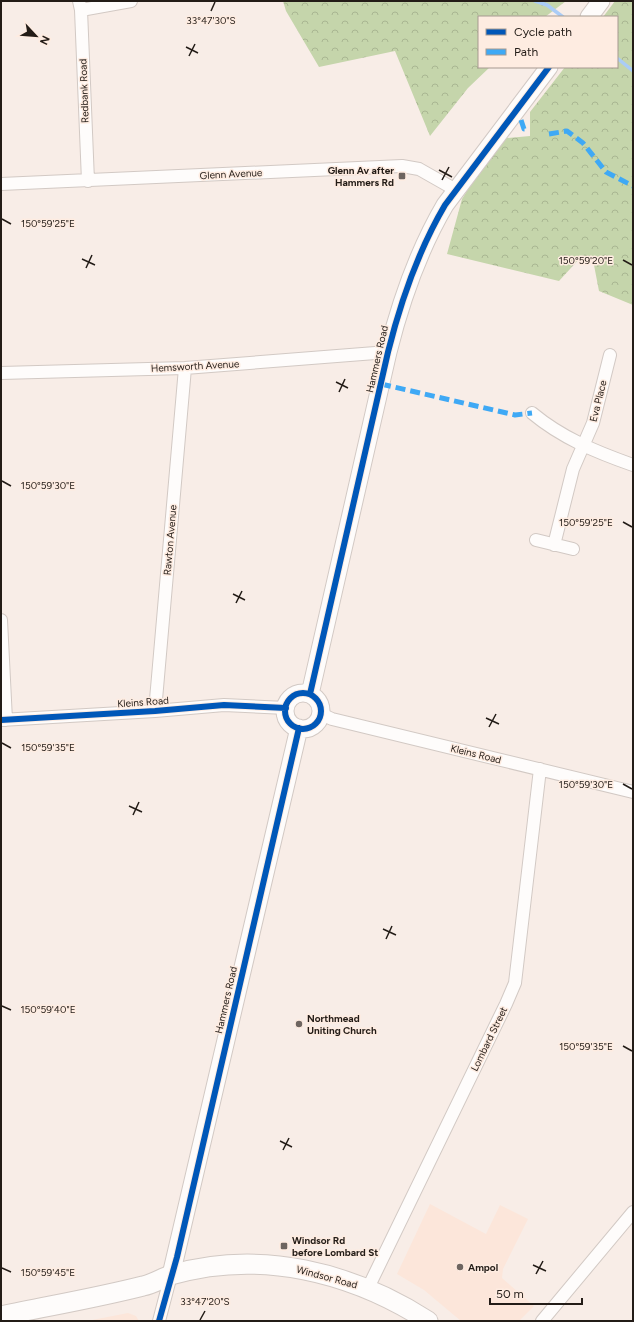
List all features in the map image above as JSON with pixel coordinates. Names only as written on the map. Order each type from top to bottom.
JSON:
[{"type":"main road","name":"Windsor Road","points":[[1,1304],[145,1275],[171,1275],[219,1266],[254,1264],[301,1268],[368,1288],[393,1300],[428,1321]]},
{"type":"main road","name":"Windsor Road","points":[[1,1316],[144,1286],[171,1275]]},
{"type":"street","points":[[80,6],[132,1]]},
{"type":"street","points":[[589,16],[601,1]]},
{"type":"street","name":"Redbank Road","points":[[80,6],[88,181]]},
{"type":"street","name":"Hammers Road","points":[[310,694],[388,352],[398,313],[418,257],[433,225],[456,190],[544,73]]},
{"type":"street","name":"Glenn Avenue","points":[[1,184],[402,166],[418,169],[456,190]]},
{"type":"street","name":"Hemsworth Avenue","points":[[1,373],[185,368],[388,352]]},
{"type":"street","name":"Eva Place","points":[[554,545],[572,469],[593,423],[610,355]]},
{"type":"street","name":"Rawton Avenue","points":[[155,711],[185,368]]},
{"type":"street","points":[[532,413],[550,428],[582,446],[633,464]]},
{"type":"street","points":[[536,540],[573,549]]},
{"type":"street","points":[[1,620],[3,720]]},
{"type":"street","points":[[305,693],[310,694],[320,704],[321,714],[315,724],[305,729],[299,728],[290,723],[285,713],[286,708],[287,702],[295,695],[305,693]]},
{"type":"street","name":"Kleins Road","points":[[3,720],[155,711],[224,705],[286,708]]},
{"type":"street","name":"Kleins Road","points":[[321,714],[332,720],[633,792]]},
{"type":"street","name":"Hammers Road","points":[[171,1275],[299,728]]},
{"type":"street","name":"Lombard Street","points":[[368,1288],[515,983],[540,770]]},
{"type":"street","points":[[542,1321],[633,1212]]},
{"type":"street","points":[[158,1321],[171,1275]]},
{"type":"shaded area","points":[[430,1204],[486,1234],[500,1205],[528,1219],[503,1269],[502,1278],[534,1306],[519,1321],[461,1321],[424,1290],[397,1274]]},
{"type":"shaded area","points":[[128,1313],[136,1316],[139,1321],[87,1321]]},
{"type":"green space","points":[[283,1],[566,1],[546,16],[478,16],[478,68],[489,68],[468,88],[430,136],[395,51],[319,67],[286,11]]},
{"type":"green space","points":[[615,1],[633,1],[633,305],[599,291],[593,260],[581,257],[559,281],[447,254],[462,199],[488,157],[507,138],[530,136],[530,112],[564,68],[618,68],[618,16],[604,16]]},
{"type":"waterway","points":[[535,1],[547,5],[562,16]]},
{"type":"waterway","points":[[618,59],[633,71]]},
{"type":"marked path","points":[[521,120],[524,129],[526,129]]},
{"type":"marked path","points":[[549,134],[567,131],[583,143],[606,172],[633,186]]},
{"type":"marked path","points":[[381,384],[515,415],[532,413]]},
{"type":"cycle path","points":[[310,694],[388,352],[411,276],[435,222],[445,205],[548,68]]},
{"type":"cycle path","points":[[303,693],[316,698],[321,711],[316,724],[303,729],[290,724],[285,711],[290,698],[303,693]]},
{"type":"cycle path","points":[[1,720],[155,711],[224,705],[286,708]]},
{"type":"cycle path","points":[[159,1321],[177,1257],[299,728]]},
{"type":"place","name":"Glenn Av after Hammers Rd","points":[[402,176]]},
{"type":"place","name":"Northmead Uniting Church","points":[[299,1024]]},
{"type":"place","name":"Windsor Rd before Lombard St","points":[[284,1246]]},
{"type":"place","name":"Ampol","points":[[460,1267]]}]
